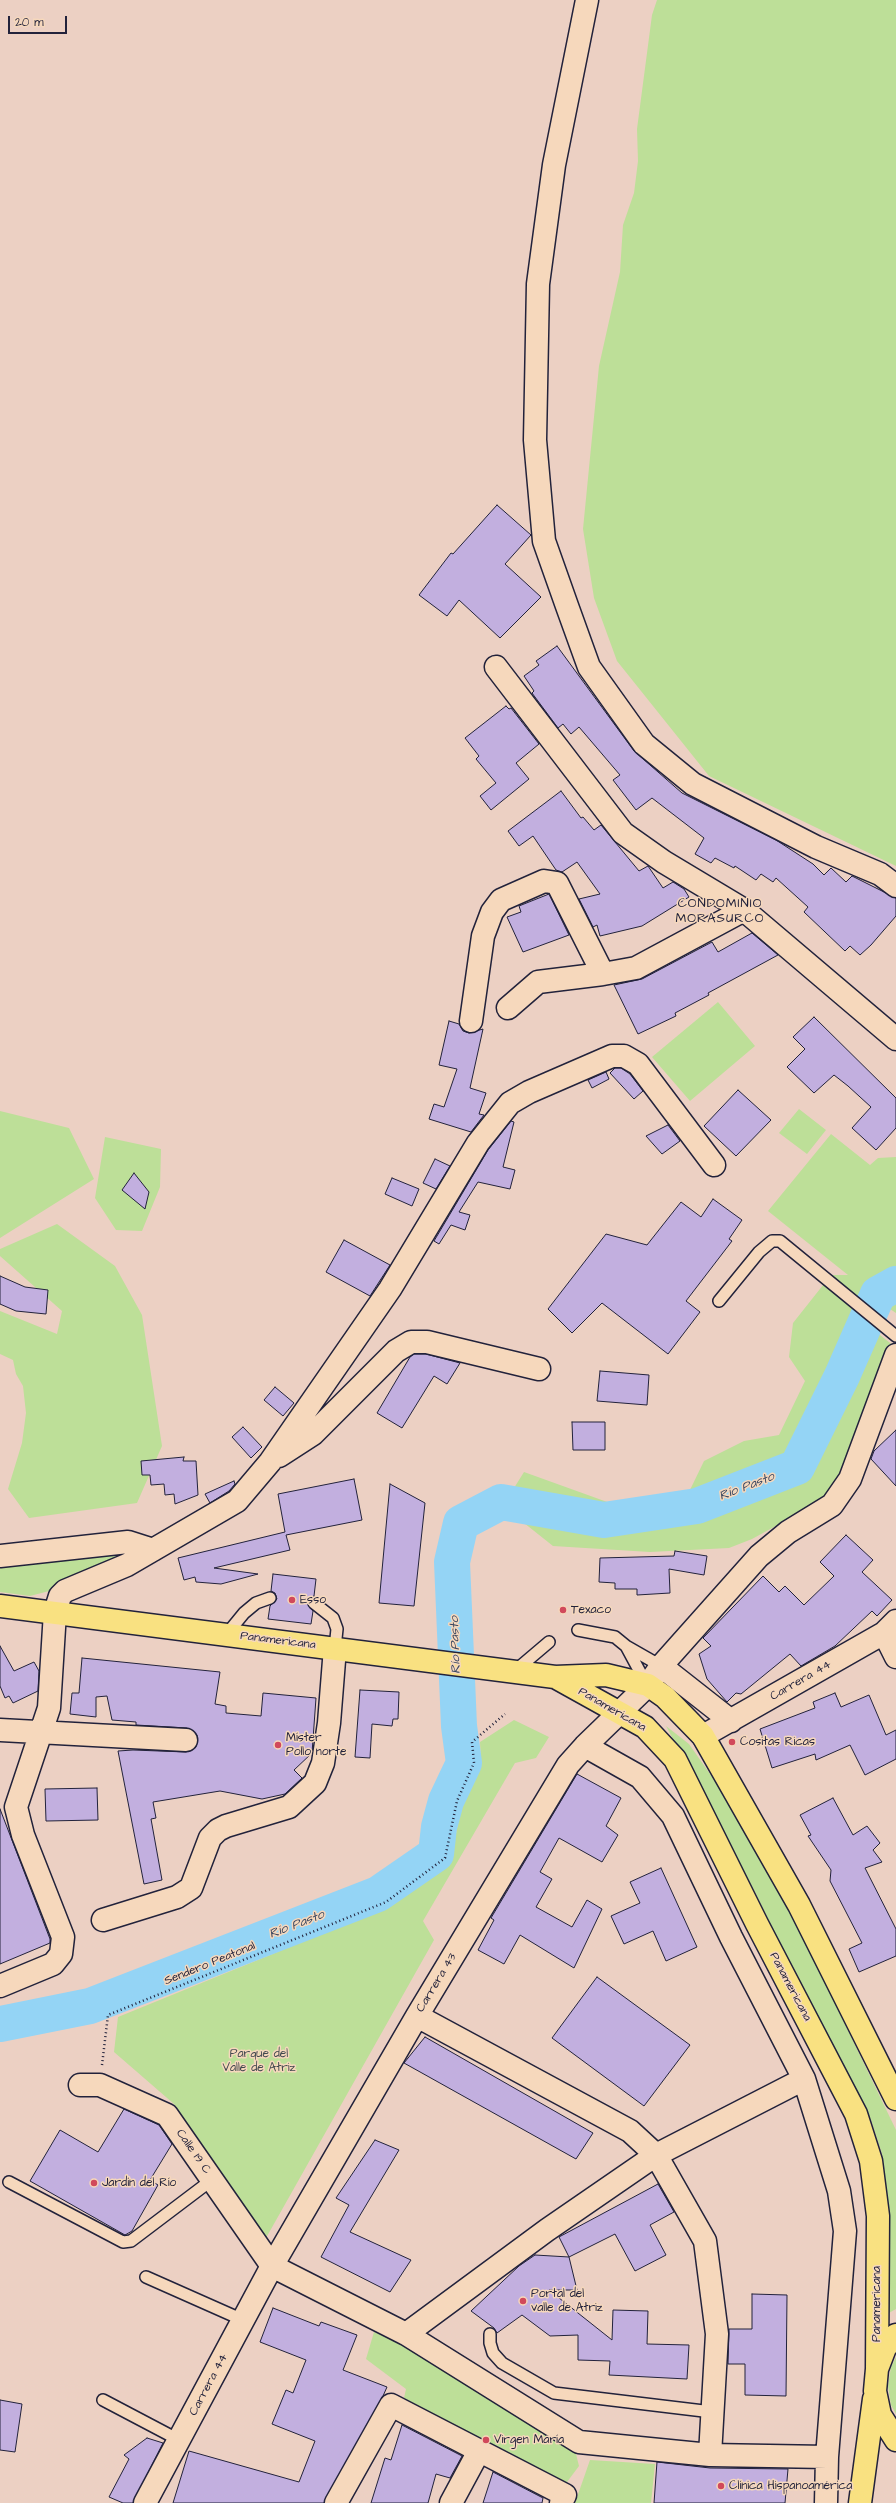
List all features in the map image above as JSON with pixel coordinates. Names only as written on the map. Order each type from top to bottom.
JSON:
[{"type":"main road","name":"Panamericana","points":[[0,1606],[556,1677],[606,1675],[648,1685],[665,1697],[703,1736],[799,1905],[896,2099]]},
{"type":"main road","name":"Panamericana","points":[[556,1677],[645,1727],[675,1759],[757,1924],[856,2114],[871,2161],[878,2216],[877,2369]]},
{"type":"main road","points":[[860,2503],[877,2369],[885,2348],[896,2335]]},
{"type":"main road","points":[[875,2391],[880,2415],[896,2440]]},
{"type":"street","points":[[587,0],[554,165],[538,284],[535,440],[544,540],[567,606],[589,667],[644,744],[694,784],[816,847],[880,874],[896,886]]},
{"type":"street","points":[[496,668],[623,833],[664,862],[744,910],[896,1039]]},
{"type":"street","points":[[471,1020],[483,936],[492,912],[502,900],[544,881],[557,883],[603,974]]},
{"type":"street","points":[[508,1008],[538,982],[603,974],[636,968],[744,910]]},
{"type":"street","points":[[0,1986],[53,1964],[61,1954],[63,1937],[23,1835],[16,1807],[43,1732],[49,1708],[55,1612],[60,1596],[127,1565],[237,1502],[270,1462],[390,1290],[478,1142],[510,1103],[530,1092],[612,1056],[624,1056],[638,1064],[714,1165]]},
{"type":"street","points":[[270,1462],[313,1434],[396,1351],[411,1342],[427,1342],[539,1369]]},
{"type":"street","name":"Carrera 43","points":[[272,2266],[416,2016],[568,1765],[585,1746],[648,1685],[660,1666],[759,1556],[788,1532],[832,1505],[850,1479],[896,1355]]},
{"type":"street","points":[[0,1556],[128,1542],[153,1550]]},
{"type":"street","points":[[890,1627],[896,1657]]},
{"type":"street","name":"Carrera 44","points":[[703,1736],[890,1627]]},
{"type":"street","points":[[103,1920],[177,1897],[191,1888],[210,1838],[218,1830],[226,1826],[289,1807],[315,1782],[323,1763],[328,1729],[335,1648]]},
{"type":"street","points":[[660,1666],[731,1721]]},
{"type":"street","points":[[0,1730],[186,1740]]},
{"type":"street","points":[[585,1746],[640,1777],[673,1816],[731,1937],[804,2079],[839,2190],[845,2231],[826,2457],[826,2503]]},
{"type":"street","points":[[731,1937],[757,1924]]},
{"type":"street","points":[[416,2016],[630,2131],[656,2155],[705,2241],[717,2334],[710,2455]]},
{"type":"street","points":[[406,2334],[547,2230],[656,2155],[804,2079]]},
{"type":"street","name":"Calle 19 C","points":[[90,2085],[167,2115],[213,2179],[272,2266]]},
{"type":"street","points":[[272,2266],[406,2334],[578,2442],[710,2455],[826,2457]]},
{"type":"street","name":"Carrera 44","points":[[145,2503],[272,2266]]},
{"type":"street","points":[[336,2503],[392,2406],[565,2495],[561,2503]]},
{"type":"street","points":[[451,2503],[479,2451]]},
{"type":"lane","points":[[719,1301],[759,1252],[772,1241],[780,1241],[896,1336]]},
{"type":"lane","points":[[226,1635],[244,1613],[256,1603],[270,1598]]},
{"type":"lane","points":[[314,1603],[333,1618],[337,1629],[335,1648]]},
{"type":"lane","points":[[578,1630],[615,1637],[626,1646],[660,1666]]},
{"type":"lane","points":[[510,1670],[549,1642]]},
{"type":"lane","points":[[626,1646],[648,1685]]},
{"type":"lane","points":[[10,2182],[123,2242],[131,2241],[213,2179]]},
{"type":"lane","points":[[146,2277],[243,2320]]},
{"type":"lane","points":[[490,2334],[490,2343],[493,2353],[502,2363],[554,2393],[712,2412]]},
{"type":"lane","points":[[103,2400],[179,2440]]},
{"type":"path","name":"Sendero Peatonal","points":[[90,2085],[108,2015],[386,1902],[446,1858],[457,1801],[474,1763],[472,1742],[505,1714]]},
{"type":"green space","points":[[657,0],[896,0],[896,866],[709,776],[617,661],[594,598],[583,529],[599,366],[620,272],[623,225],[634,193],[638,161],[637,129],[652,15]]},
{"type":"green space","points":[[718,1002],[755,1046],[690,1101],[652,1057]]},
{"type":"green space","points":[[799,1109],[826,1130],[807,1154],[779,1133]]},
{"type":"green space","points":[[0,1111],[69,1128],[94,1179],[0,1238]]},
{"type":"green space","points":[[831,1134],[870,1165],[878,1158],[896,1157],[896,1313],[881,1303],[866,1324],[894,1346],[875,1399],[827,1498],[752,1539],[729,1548],[650,1552],[553,1546],[519,1519],[514,1488],[524,1472],[610,1503],[644,1502],[689,1492],[704,1461],[744,1441],[779,1435],[805,1381],[789,1357],[793,1323],[831,1275],[848,1275],[768,1211]]},
{"type":"green space","points":[[105,1137],[161,1149],[160,1187],[142,1231],[116,1230],[95,1198]]},
{"type":"green space","points":[[57,1224],[115,1266],[142,1315],[162,1446],[137,1503],[29,1518],[8,1489],[22,1443],[26,1413],[23,1386],[16,1374],[13,1360],[0,1354],[0,1311],[57,1334],[62,1311],[0,1256],[0,1249]]},
{"type":"green space","points":[[133,1551],[53,1590],[30,1596],[0,1592],[0,1558]]},
{"type":"green space","name":"Parque del Valle de Atriz","points":[[514,1720],[549,1737],[536,1758],[515,1763],[423,1921],[434,1940],[266,2238],[174,2104],[114,2052],[118,2017],[388,1907],[450,1862],[463,1800],[481,1762],[480,1742]]},
{"type":"green space","points":[[666,1726],[689,1744],[736,1811],[779,1887],[896,2130],[896,2309],[887,2314],[888,2232],[882,2154],[871,2120],[825,2038],[755,1892]]},
{"type":"green space","points":[[374,2332],[398,2341],[574,2446],[579,2466],[564,2486],[404,2398],[406,2389],[366,2359]]},
{"type":"green space","points":[[896,2357],[896,2414],[891,2405],[888,2386],[891,2367]]},
{"type":"green space","points":[[590,2460],[655,2464],[651,2503],[575,2503]]},
{"type":"building","points":[[497,505],[531,535],[505,564],[541,597],[500,638],[459,600],[447,616],[419,595],[451,553],[453,554]]},
{"type":"building","points":[[557,646],[634,751],[682,793],[776,840],[813,864],[824,875],[831,868],[846,882],[852,876],[896,898],[896,916],[871,945],[860,955],[850,946],[845,951],[804,912],[808,907],[776,878],[773,882],[761,874],[756,880],[735,866],[734,868],[715,858],[711,863],[695,854],[704,838],[652,798],[636,810],[613,780],[620,775],[579,727],[571,734],[563,724],[558,728],[532,693],[534,691],[524,676],[539,665],[536,661]]},
{"type":"building","points":[[506,706],[509,709],[511,708],[539,744],[516,763],[529,779],[491,810],[480,796],[496,783],[476,759],[479,756],[465,738]]},
{"type":"building","points":[[561,791],[581,818],[583,817],[594,830],[601,825],[639,871],[648,866],[663,888],[673,882],[684,889],[689,897],[642,926],[600,936],[597,925],[593,927],[579,899],[600,894],[577,862],[562,872],[556,870],[533,836],[519,846],[508,831]]},
{"type":"building","points":[[549,894],[569,935],[523,952],[507,917],[521,912],[519,906]]},
{"type":"building","points":[[752,933],[778,955],[708,993],[709,995],[675,1013],[676,1016],[638,1034],[614,985],[642,979],[712,942],[718,952]]},
{"type":"building","points":[[814,1017],[896,1098],[896,1128],[876,1150],[852,1128],[871,1107],[834,1075],[814,1093],[787,1067],[805,1049],[793,1037]]},
{"type":"building","points":[[449,1021],[459,1024],[463,1031],[469,1033],[483,1029],[470,1088],[486,1093],[479,1114],[484,1115],[471,1132],[429,1119],[434,1104],[444,1107],[457,1069],[439,1065]]},
{"type":"building","points":[[615,1068],[621,1068],[630,1074],[643,1091],[634,1099],[610,1073]]},
{"type":"building","points":[[606,1072],[609,1079],[592,1088],[588,1080]]},
{"type":"building","points":[[738,1090],[771,1120],[736,1156],[704,1126]]},
{"type":"building","points":[[511,1121],[514,1122],[503,1167],[515,1170],[510,1189],[478,1182],[459,1212],[470,1215],[465,1230],[451,1225],[439,1244],[434,1241],[488,1150]]},
{"type":"building","points":[[668,1125],[680,1141],[662,1154],[646,1136]]},
{"type":"building","points":[[435,1159],[450,1166],[436,1189],[423,1183]]},
{"type":"building","points":[[134,1173],[149,1192],[145,1209],[122,1190]]},
{"type":"building","points":[[392,1178],[419,1189],[412,1206],[385,1194]]},
{"type":"building","points":[[713,1199],[742,1220],[729,1239],[732,1241],[686,1301],[700,1312],[668,1354],[602,1303],[572,1333],[548,1309],[606,1234],[647,1245],[681,1202],[701,1217]]},
{"type":"building","points":[[344,1240],[390,1265],[370,1296],[326,1272]]},
{"type":"building","points":[[0,1276],[25,1287],[48,1290],[46,1314],[16,1311],[0,1304]]},
{"type":"building","points":[[414,1354],[426,1354],[460,1363],[447,1384],[434,1376],[402,1428],[377,1413],[410,1357]]},
{"type":"building","points":[[600,1371],[649,1375],[647,1405],[597,1401]]},
{"type":"building","points":[[275,1387],[294,1403],[283,1416],[264,1400]]},
{"type":"building","points":[[572,1422],[605,1422],[605,1450],[573,1450]]},
{"type":"building","points":[[243,1427],[262,1447],[251,1458],[232,1437]]},
{"type":"building","points":[[896,1430],[896,1486],[871,1459],[874,1451]]},
{"type":"building","points":[[184,1457],[183,1461],[196,1461],[198,1495],[175,1504],[174,1494],[165,1495],[164,1484],[151,1485],[150,1475],[142,1475],[141,1461]]},
{"type":"building","points":[[354,1479],[362,1520],[286,1535],[290,1550],[214,1568],[258,1574],[221,1584],[196,1582],[195,1577],[184,1580],[178,1558],[285,1532],[278,1494]]},
{"type":"building","points":[[234,1481],[235,1484],[229,1491],[210,1503],[205,1494]]},
{"type":"building","points":[[390,1484],[425,1503],[414,1606],[379,1603]]},
{"type":"building","points":[[846,1535],[873,1560],[862,1572],[892,1600],[877,1616],[872,1611],[835,1646],[801,1666],[790,1654],[741,1694],[736,1693],[727,1702],[707,1679],[699,1654],[711,1646],[703,1638],[763,1576],[779,1592],[785,1586],[804,1605],[834,1576],[820,1562]]},
{"type":"building","points":[[675,1551],[707,1556],[704,1575],[669,1569],[670,1593],[637,1595],[637,1589],[615,1589],[615,1583],[599,1582],[600,1558],[674,1556]]},
{"type":"building","name":"Esso","points":[[273,1574],[316,1579],[314,1596],[309,1598],[307,1602],[313,1611],[311,1624],[268,1619],[270,1606],[277,1599],[275,1593],[271,1591]]},
{"type":"building","points":[[0,1646],[14,1671],[34,1662],[39,1671],[38,1691],[13,1703],[9,1696],[5,1698],[0,1686]]},
{"type":"building","points":[[82,1658],[220,1672],[215,1704],[226,1706],[226,1713],[261,1716],[263,1693],[316,1698],[312,1753],[294,1770],[302,1778],[285,1794],[262,1799],[220,1791],[153,1802],[156,1818],[151,1819],[162,1880],[144,1884],[118,1751],[133,1750],[186,1752],[196,1747],[197,1735],[187,1728],[136,1725],[136,1722],[112,1720],[107,1696],[96,1697],[96,1717],[70,1714],[72,1693],[79,1693]]},
{"type":"building","points":[[360,1690],[399,1692],[398,1719],[393,1719],[392,1726],[372,1724],[370,1758],[355,1757]]},
{"type":"building","points":[[835,1693],[841,1707],[869,1695],[886,1735],[896,1730],[896,1759],[865,1775],[850,1745],[816,1760],[815,1754],[772,1768],[760,1729],[815,1708],[813,1702]]},
{"type":"building","points":[[577,1774],[621,1798],[606,1826],[618,1835],[602,1862],[559,1838],[540,1872],[552,1879],[536,1907],[572,1927],[587,1900],[602,1909],[574,1968],[520,1935],[504,1964],[478,1950],[494,1920],[491,1918]]},
{"type":"building","points":[[97,1788],[98,1820],[46,1821],[45,1789]]},
{"type":"building","points":[[833,1798],[853,1835],[867,1826],[880,1843],[873,1850],[882,1862],[865,1868],[896,1929],[896,1956],[859,1972],[849,1949],[862,1943],[830,1881],[831,1870],[808,1836],[811,1835],[800,1815]]},
{"type":"building","points":[[0,1809],[50,1939],[50,1943],[0,1964]]},
{"type":"building","points":[[661,1868],[697,1947],[666,1961],[653,1931],[624,1944],[611,1916],[640,1903],[630,1882]]},
{"type":"building","points":[[597,1977],[690,2045],[644,2106],[552,2038]]},
{"type":"building","points":[[425,2037],[593,2133],[576,2159],[404,2063]]},
{"type":"building","name":"Jardín del Río","points":[[124,2109],[159,2125],[172,2144],[150,2180],[158,2185],[132,2231],[125,2235],[30,2181],[60,2130],[98,2152]]},
{"type":"building","points":[[375,2140],[399,2150],[350,2232],[411,2260],[390,2292],[321,2257],[349,2205],[336,2198]]},
{"type":"building","points":[[658,2184],[674,2212],[650,2225],[666,2255],[635,2271],[615,2234],[569,2257],[559,2237]]},
{"type":"building","points":[[535,2255],[569,2257],[577,2290],[549,2290],[612,2340],[613,2310],[648,2311],[647,2344],[689,2345],[687,2379],[609,2375],[610,2361],[578,2360],[578,2335],[550,2336],[522,2315],[497,2333],[494,2328],[471,2311],[519,2266]]},
{"type":"building","points":[[752,2294],[787,2295],[786,2396],[745,2395],[745,2364],[728,2364],[729,2329],[752,2329]]},
{"type":"building","points":[[273,2308],[319,2326],[321,2322],[357,2335],[343,2370],[387,2387],[383,2396],[324,2503],[173,2503],[189,2451],[299,2482],[315,2441],[272,2424],[286,2390],[293,2393],[306,2360],[260,2342]]},
{"type":"building","points":[[0,2400],[22,2404],[15,2452],[0,2450]]},
{"type":"building","points":[[402,2425],[462,2456],[450,2478],[436,2474],[428,2503],[371,2503],[385,2458],[391,2460]]},
{"type":"building","points":[[147,2438],[163,2443],[133,2503],[123,2503],[109,2497],[129,2459],[124,2455]]},
{"type":"building","name":"Clínica Hispanoamérica","points":[[657,2462],[710,2468],[788,2469],[785,2503],[654,2503]]},
{"type":"building","points":[[493,2472],[543,2498],[542,2503],[483,2503]]},
{"type":"waterway","name":"Río Pasto","points":[[0,2024],[90,2006],[378,1894],[436,1854],[439,1827],[446,1801],[464,1763],[459,1726],[452,1562],[461,1523],[501,1502],[604,1520],[697,1506],[797,1467],[842,1376],[878,1294],[896,1284]]},
{"type":"place","name":"Esso","points":[[292,1600]]},
{"type":"place","name":"Texaco","points":[[563,1610]]},
{"type":"place","name":"Cositas Ricas","points":[[732,1742]]},
{"type":"place","name":"Míster Pollo norte","points":[[278,1745]]},
{"type":"place","name":"Jardín del Río","points":[[94,2183]]},
{"type":"place","name":"Portal del valle de Atriz","points":[[523,2301]]},
{"type":"place","name":"Virgen María","points":[[486,2440]]},
{"type":"place","name":"Clínica Hispanoamérica","points":[[721,2486]]},
{"type":"district","name":"CONDOMINIO MORASURCO","points":[[720,912]]}]
